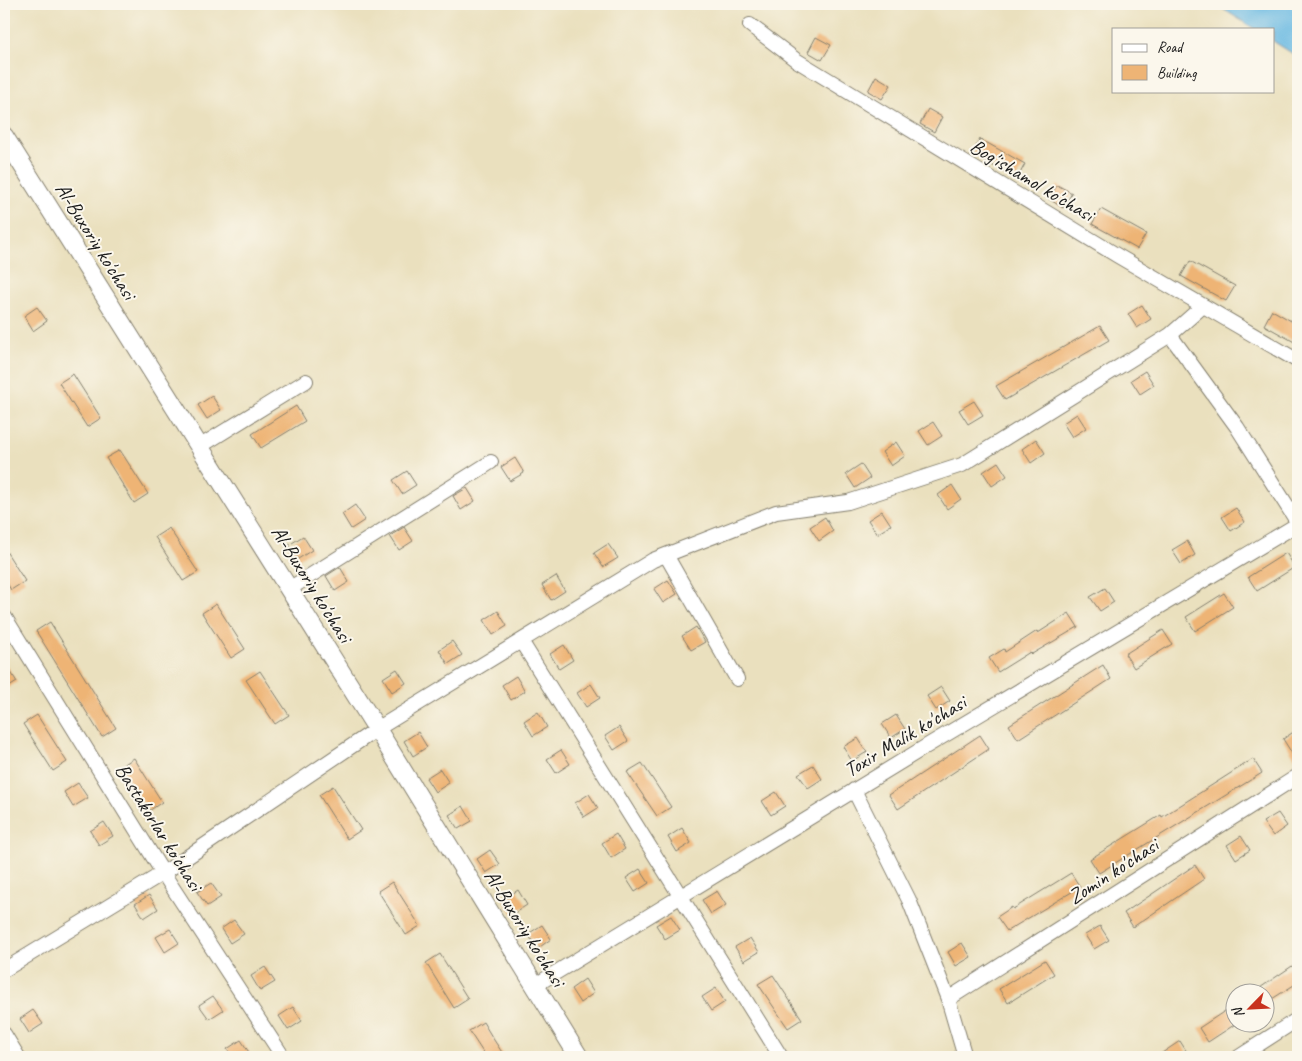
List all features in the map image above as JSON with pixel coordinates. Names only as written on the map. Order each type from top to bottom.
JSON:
[{"type":"street","name":"Bog'ishamol ko'chasi","points":[[750,25],[796,60],[1203,306],[1298,361]]},
{"type":"street","name":"Al-Buxoriy ko'chasi","points":[[4,136],[377,730],[579,1057]]},
{"type":"street","points":[[4,970],[163,873],[377,730],[653,560],[776,512],[848,502],[962,465],[1170,335],[1203,306]]},
{"type":"street","points":[[1170,335],[1237,427],[1298,523]]},
{"type":"street","points":[[199,447],[306,381]]},
{"type":"street","points":[[289,590],[491,462]]},
{"type":"street","name":"Toxir Malik ko'chasi","points":[[534,986],[854,790],[1298,523]]},
{"type":"street","points":[[666,555],[737,679]]},
{"type":"street","name":"Bastakorlar ko'chasi","points":[[4,616],[163,873],[283,1057]]},
{"type":"street","points":[[521,641],[781,1057]]},
{"type":"street","name":"Zomin ko'chasi","points":[[948,999],[1298,776]]},
{"type":"street","points":[[854,790],[909,900],[948,999],[965,1057]]},
{"type":"street","points":[[1239,1057],[1298,1019]]},
{"type":"street","points":[[4,1034],[18,1057]]},
{"type":"water","points":[[1215,4],[1298,4],[1298,57],[1274,42],[1274,28],[1253,28]]},
{"type":"building","points":[[816,37],[831,45],[822,60],[808,52]]},
{"type":"building","points":[[876,76],[891,85],[882,99],[868,91]]},
{"type":"building","points":[[928,109],[942,117],[934,132],[920,124]]},
{"type":"building","points":[[980,139],[1025,164],[1017,179],[972,154]]},
{"type":"building","points":[[1057,185],[1072,193],[1063,208],[1049,199]]},
{"type":"building","points":[[1101,209],[1146,234],[1137,249],[1092,224]]},
{"type":"building","points":[[1190,261],[1235,286],[1226,301],[1181,276]]},
{"type":"building","points":[[1142,305],[1151,319],[1137,328],[1128,314]]},
{"type":"building","points":[[37,307],[47,321],[33,331],[24,316]]},
{"type":"building","points":[[1272,310],[1298,325],[1298,344],[1264,325]]},
{"type":"building","points":[[1100,326],[1109,340],[1005,400],[996,386]]},
{"type":"building","points":[[1145,371],[1154,385],[1140,394],[1131,380]]},
{"type":"building","points":[[73,374],[101,418],[87,427],[59,383]]},
{"type":"building","points":[[212,396],[221,410],[207,419],[198,405]]},
{"type":"building","points":[[974,401],[983,415],[968,424],[959,410]]},
{"type":"building","points":[[296,406],[305,421],[261,448],[252,434]]},
{"type":"building","points":[[1077,414],[1086,428],[1072,437],[1063,423]]},
{"type":"building","points":[[933,422],[942,436],[928,445],[919,431]]},
{"type":"building","points":[[1036,439],[1045,453],[1031,463],[1022,449]]},
{"type":"building","points":[[896,442],[905,456],[891,466],[882,452]]},
{"type":"building","points":[[120,450],[148,494],[134,503],[106,458]]},
{"type":"building","points":[[515,458],[524,473],[510,481],[501,467]]},
{"type":"building","points":[[998,462],[1007,476],[992,486],[983,472]]},
{"type":"building","points":[[861,464],[870,478],[855,488],[846,474]]},
{"type":"building","points":[[407,471],[416,485],[402,494],[393,480]]},
{"type":"building","points":[[952,485],[961,499],[947,509],[938,495]]},
{"type":"building","points":[[467,488],[475,501],[461,510],[453,496]]},
{"type":"building","points":[[355,505],[365,520],[351,529],[342,514]]},
{"type":"building","points":[[1236,508],[1245,522],[1231,531],[1222,517]]},
{"type":"building","points":[[882,511],[891,525],[877,534],[868,520]]},
{"type":"building","points":[[825,517],[833,531],[819,541],[810,527]]},
{"type":"building","points":[[404,527],[413,541],[399,550],[390,536]]},
{"type":"building","points":[[169,528],[198,572],[183,581],[155,537]]},
{"type":"building","points":[[303,536],[312,550],[298,559],[289,545]]},
{"type":"building","points":[[1187,541],[1195,555],[1181,564],[1172,550]]},
{"type":"building","points":[[608,544],[618,558],[603,567],[594,553]]},
{"type":"building","points":[[4,548],[25,581],[11,590],[4,578]]},
{"type":"building","points":[[1286,553],[1295,567],[1257,591],[1248,577]]},
{"type":"building","points":[[340,567],[349,582],[335,591],[326,576]]},
{"type":"building","points":[[556,576],[565,591],[551,600],[542,585]]},
{"type":"building","points":[[668,580],[677,594],[663,603],[654,589]]},
{"type":"building","points":[[1105,588],[1114,602],[1100,611],[1090,597]]},
{"type":"building","points":[[1224,593],[1233,607],[1195,631],[1186,617]]},
{"type":"building","points":[[216,604],[245,649],[231,658],[202,613]]},
{"type":"building","points":[[498,611],[507,626],[493,635],[484,620]]},
{"type":"building","points":[[1069,613],[1078,627],[1032,654],[1030,652],[998,672],[989,658],[1004,649],[1005,652]]},
{"type":"building","points":[[50,622],[116,728],[102,737],[36,631]]},
{"type":"building","points":[[696,627],[705,642],[691,650],[682,636]]},
{"type":"building","points":[[1163,630],[1172,644],[1134,668],[1125,654]]},
{"type":"building","points":[[452,641],[462,655],[448,664],[439,650]]},
{"type":"building","points":[[564,645],[573,660],[559,669],[550,654]]},
{"type":"building","points":[[4,661],[17,682],[4,690]]},
{"type":"building","points":[[1103,665],[1111,679],[1018,739],[1009,725]]},
{"type":"building","points":[[397,669],[406,683],[392,692],[383,678]]},
{"type":"building","points":[[260,671],[289,715],[275,724],[246,680]]},
{"type":"building","points":[[516,676],[525,691],[511,700],[502,685]]},
{"type":"building","points":[[591,684],[600,698],[586,707],[577,693]]},
{"type":"building","points":[[941,687],[950,701],[936,710],[927,696]]},
{"type":"building","points":[[538,712],[547,727],[533,736],[524,721]]},
{"type":"building","points":[[37,715],[67,762],[53,771],[23,724]]},
{"type":"building","points":[[896,715],[905,729],[891,738],[882,724]]},
{"type":"building","points":[[619,727],[628,741],[614,750],[605,736]]},
{"type":"building","points":[[1298,729],[1298,763],[1283,739]]},
{"type":"building","points":[[418,732],[427,747],[413,756],[404,741]]},
{"type":"building","points":[[980,735],[989,749],[898,809],[889,795]]},
{"type":"building","points":[[858,738],[867,752],[852,761],[843,747]]},
{"type":"building","points":[[561,750],[570,764],[556,773],[547,759]]},
{"type":"building","points":[[134,758],[162,802],[149,811],[120,767]]},
{"type":"building","points":[[1253,759],[1262,773],[1099,873],[1090,859],[1161,815],[1162,817]]},
{"type":"building","points":[[642,763],[671,807],[657,816],[627,772]]},
{"type":"building","points":[[813,765],[822,779],[808,788],[798,774]]},
{"type":"building","points":[[440,769],[449,783],[435,792],[426,778]]},
{"type":"building","points":[[78,783],[88,798],[73,807],[64,792]]},
{"type":"building","points":[[333,786],[361,830],[347,839],[319,795]]},
{"type":"building","points":[[776,792],[785,806],[771,815],[762,801]]},
{"type":"building","points":[[589,794],[598,808],[584,817],[575,803]]},
{"type":"building","points":[[463,806],[472,821],[458,829],[449,815]]},
{"type":"building","points":[[1278,813],[1287,826],[1273,836],[1263,822]]},
{"type":"building","points":[[104,822],[113,836],[99,845],[90,831]]},
{"type":"building","points":[[682,828],[691,843],[677,852],[668,837]]},
{"type":"building","points":[[616,834],[625,849],[611,858],[602,843]]},
{"type":"building","points":[[1241,836],[1250,850],[1236,859],[1227,845]]},
{"type":"building","points":[[490,850],[500,864],[486,873],[477,859]]},
{"type":"building","points":[[1195,865],[1204,879],[1133,927],[1124,913]]},
{"type":"building","points":[[640,869],[649,883],[635,892],[626,878]]},
{"type":"building","points":[[1071,873],[1080,887],[1007,931],[997,917]]},
{"type":"building","points":[[392,882],[420,926],[406,935],[378,891]]},
{"type":"building","points":[[211,883],[221,897],[207,906],[197,892]]},
{"type":"building","points":[[518,890],[527,905],[513,914],[504,899]]},
{"type":"building","points":[[717,891],[726,905],[711,914],[702,900]]},
{"type":"building","points":[[149,895],[158,909],[144,918],[135,904]]},
{"type":"building","points":[[671,916],[680,930],[665,939],[656,925]]},
{"type":"building","points":[[234,920],[244,934],[230,943],[221,929]]},
{"type":"building","points":[[542,925],[551,939],[537,949],[528,934]]},
{"type":"building","points":[[1100,926],[1109,940],[1094,949],[1085,935]]},
{"type":"building","points":[[170,929],[179,943],[165,952],[156,937]]},
{"type":"building","points":[[750,938],[759,952],[744,961],[735,947]]},
{"type":"building","points":[[962,943],[971,957],[956,966],[948,952]]},
{"type":"building","points":[[440,954],[468,999],[454,1008],[426,963]]},
{"type":"building","points":[[1045,960],[1054,974],[1008,1003],[999,989]]},
{"type":"building","points":[[1298,962],[1298,991],[1294,985],[1274,998],[1274,984],[1266,984]]},
{"type":"building","points":[[265,967],[275,982],[260,991],[251,976]]},
{"type":"building","points":[[773,975],[802,1019],[788,1028],[758,984]]},
{"type":"building","points":[[585,979],[594,993],[580,1003],[571,989]]},
{"type":"building","points":[[716,988],[725,1002],[711,1011],[702,997]]},
{"type":"building","points":[[213,996],[223,1010],[209,1019],[199,1005]]},
{"type":"building","points":[[293,1007],[302,1021],[288,1030],[279,1016]]},
{"type":"building","points":[[33,1010],[43,1024],[29,1033],[20,1019]]},
{"type":"building","points":[[1224,1012],[1224,1032],[1208,1042],[1199,1028]]},
{"type":"building","points":[[483,1022],[505,1057],[486,1057],[469,1031]]},
{"type":"building","points":[[241,1040],[252,1057],[232,1057],[227,1049]]},
{"type":"building","points":[[1180,1041],[1190,1057],[1156,1057]]}]
